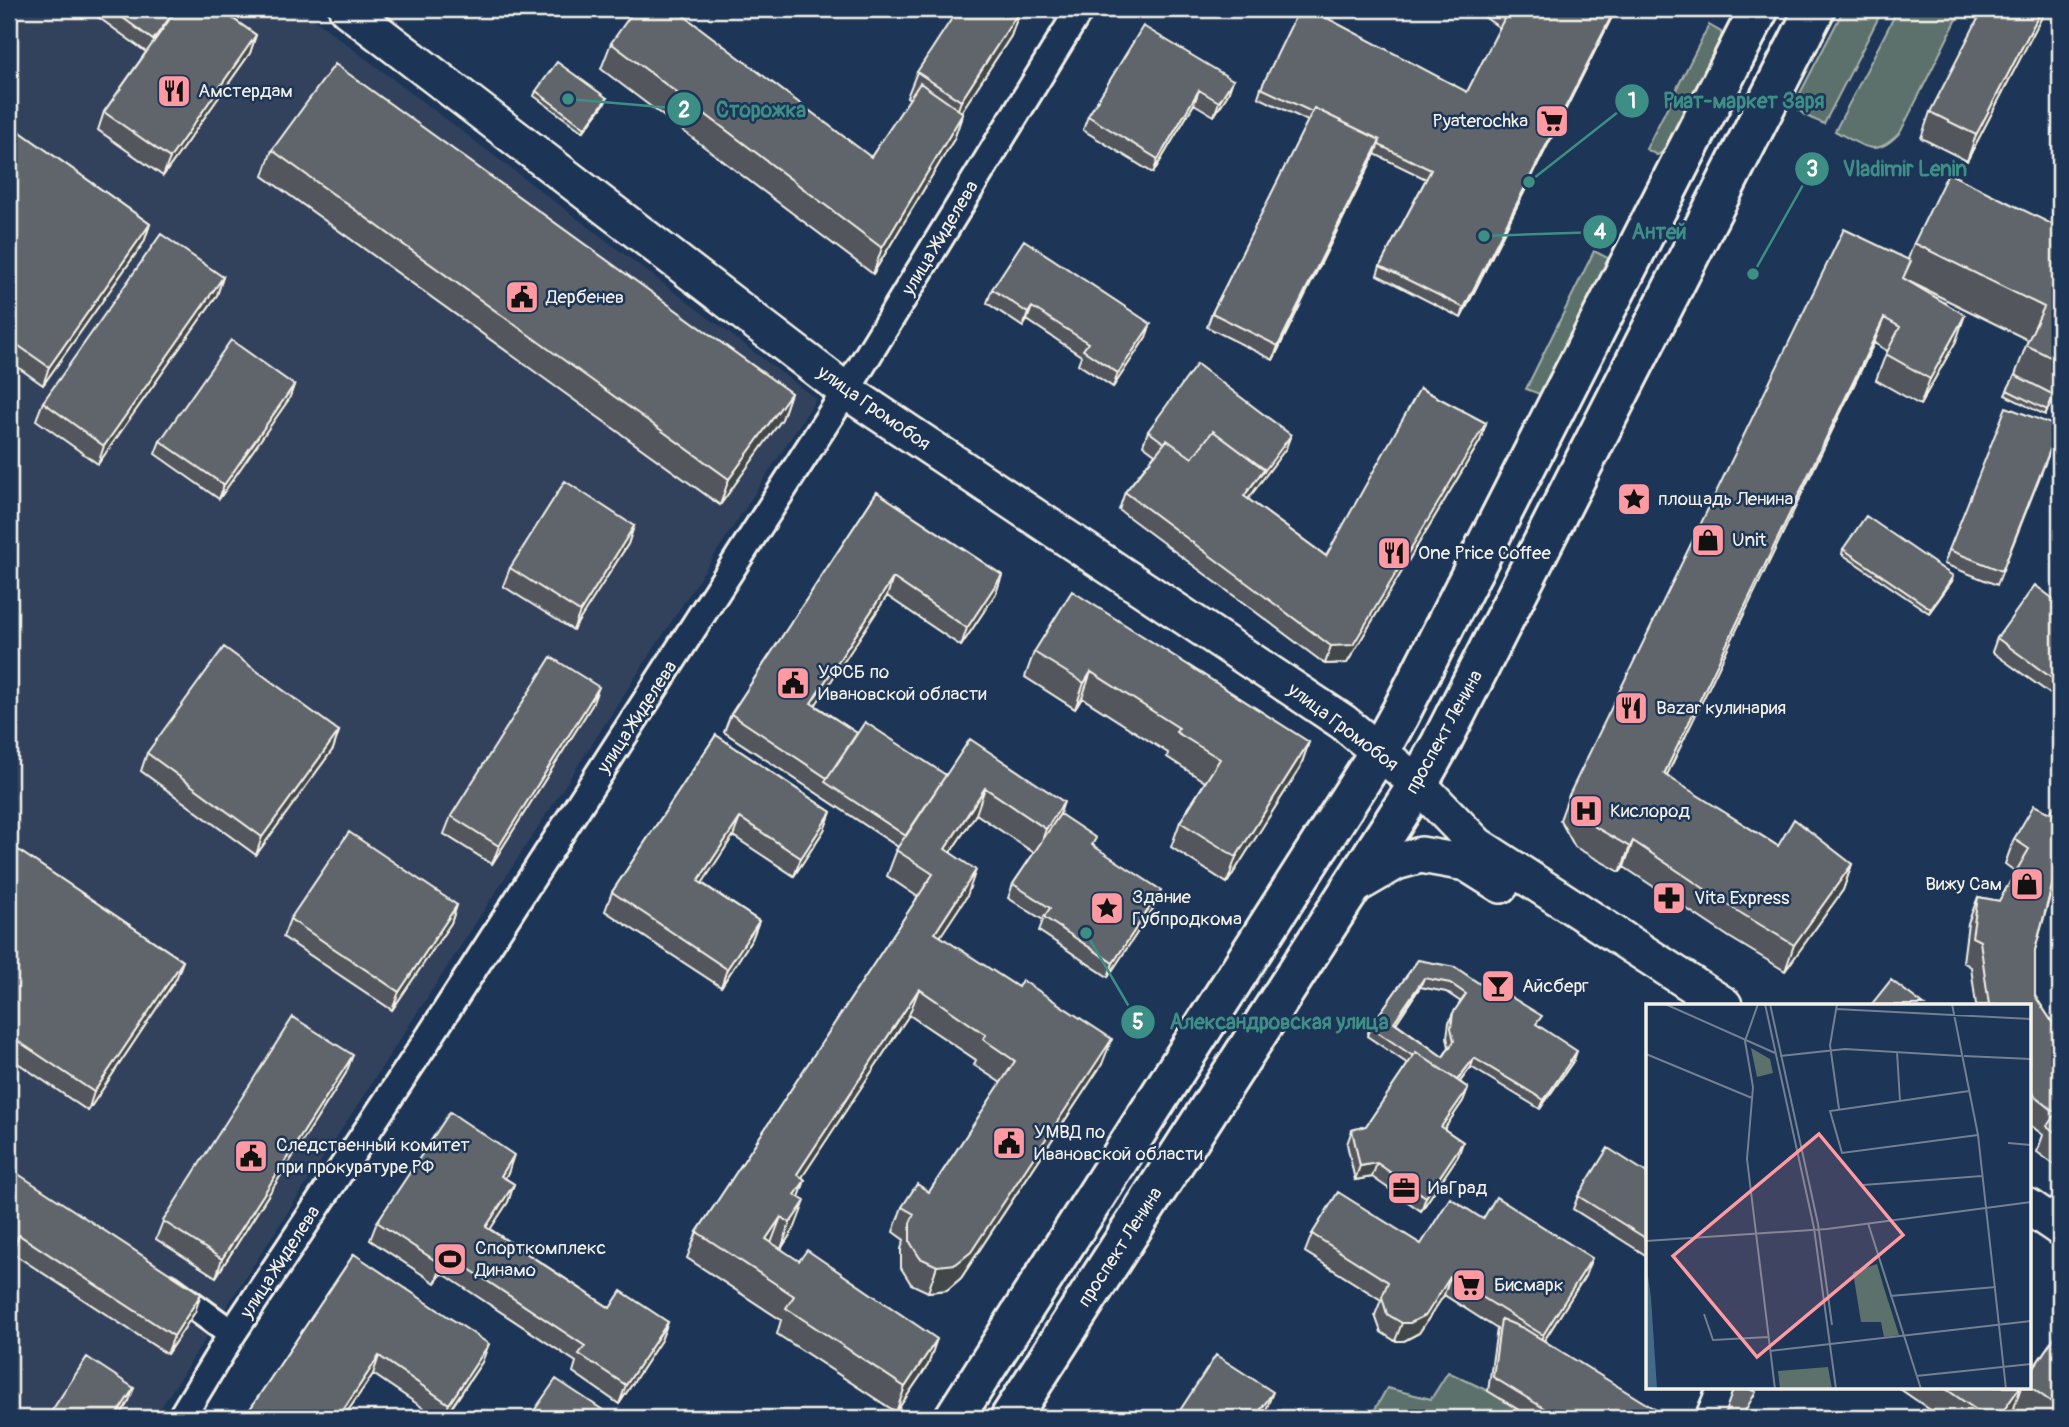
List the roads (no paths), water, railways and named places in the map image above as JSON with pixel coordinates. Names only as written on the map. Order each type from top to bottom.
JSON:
[{"type":"highway","points":[[954,1418],[1379,752],[1759,9]]},
{"type":"highway","name":"проспект Ленина","points":[[1010,1418],[1418,784],[1815,9]]},
{"type":"main road","name":"улица Громобоя","points":[[347,9],[846,391],[1332,714],[1418,784],[1477,845],[1722,1004]]},
{"type":"main road","name":"улица Громобоя","points":[[1418,784],[1466,863]]},
{"type":"main road","name":"улица Громобоя","points":[[1348,890],[1396,862],[1421,855],[1466,863],[1680,1004]]},
{"type":"main road","points":[[2030,1208],[2060,1228]]},
{"type":"main road","points":[[2030,1234],[2060,1253]]},
{"type":"street","name":"улица Жиделева","points":[[181,1418],[232,1334],[426,1042],[846,391],[1080,9]]},
{"type":"street","points":[[153,1277],[232,1334]]},
{"type":"street","points":[[1709,1418],[1722,1388]]},
{"type":"place","name":"Амстердам","points":[[174,91]]},
{"type":"place","name":"Сторожка","points":[[568,99]]},
{"type":"place","name":"Pyaterochka","points":[[1552,121]]},
{"type":"place","name":"Риат-маркет Заря","points":[[1529,182]]},
{"type":"place","name":"Антей","points":[[1484,236]]},
{"type":"place","name":"Vladimir Lenin","points":[[1753,274]]},
{"type":"place","name":"Дербенев","points":[[522,297]]},
{"type":"place","name":"площадь Ленина","points":[[1634,499]]},
{"type":"place","name":"Unit","points":[[1708,540]]},
{"type":"place","name":"One Price Coffee","points":[[1394,553]]},
{"type":"place","name":"УФСБ по Ивановской области","points":[[793,683]]},
{"type":"place","name":"Bazar кулинария","points":[[1631,708]]},
{"type":"place","name":"Кислород","points":[[1586,811]]},
{"type":"place","name":"Вижу Сам","points":[[2027,884]]},
{"type":"place","name":"Vita Express","points":[[1669,898]]},
{"type":"place","name":"Здание Губпродкома","points":[[1107,908]]},
{"type":"place","name":"Александровская улица","points":[[1086,933]]},
{"type":"place","name":"Айсберг","points":[[1498,986]]},
{"type":"place","name":"УМВД по Ивановской области","points":[[1009,1143]]},
{"type":"place","name":"Следственный комитет при прокуратуре РФ","points":[[251,1156]]},
{"type":"place","name":"ИвГрад","points":[[1404,1188]]},
{"type":"place","name":"Спорткомплекс Динамо","points":[[450,1259]]},
{"type":"place","name":"Бисмарк","points":[[1469,1285]]}]
